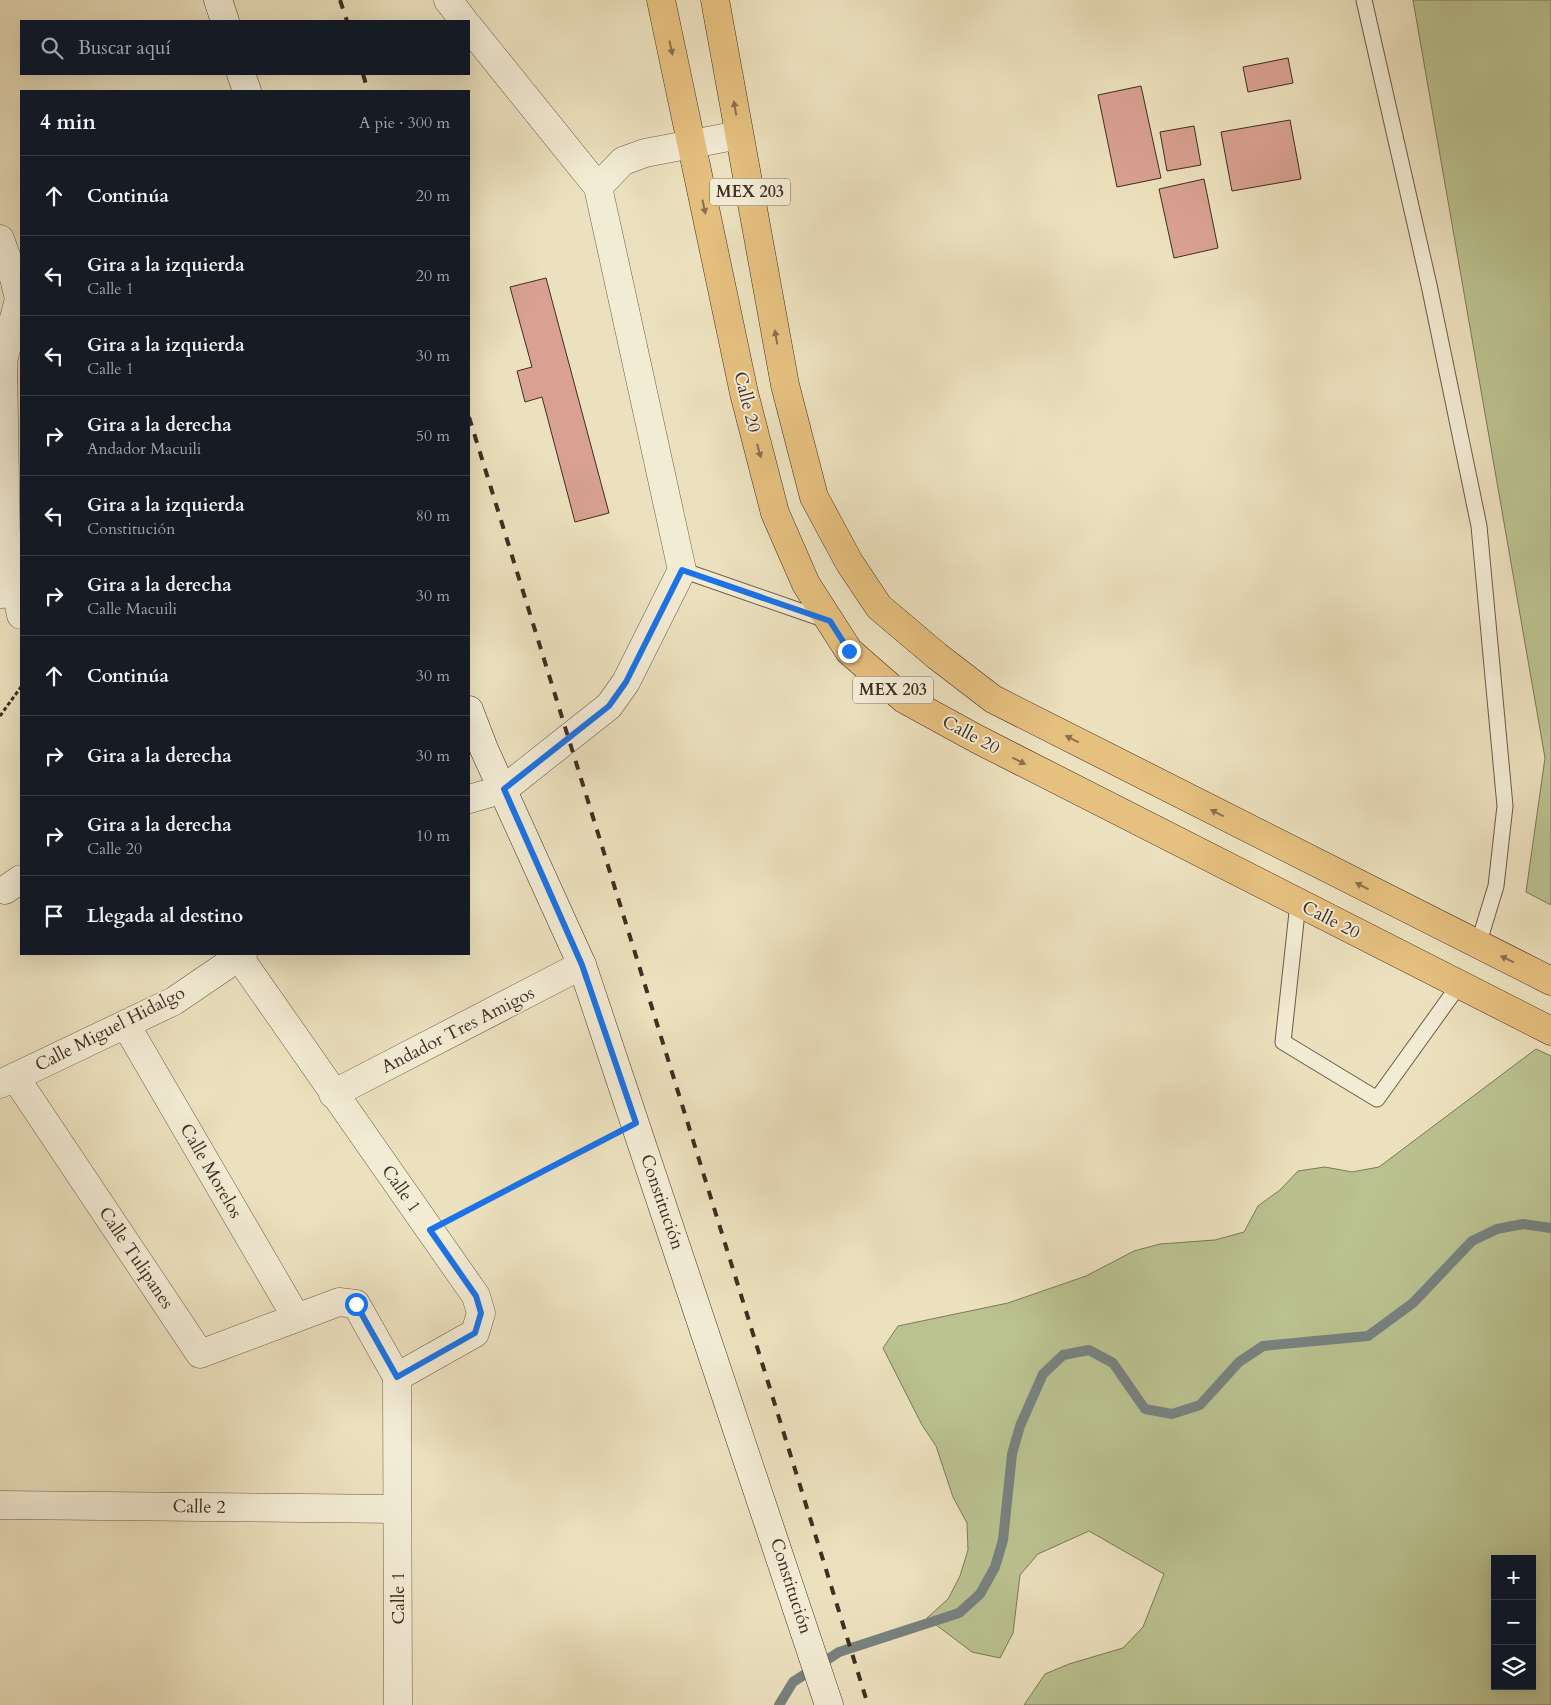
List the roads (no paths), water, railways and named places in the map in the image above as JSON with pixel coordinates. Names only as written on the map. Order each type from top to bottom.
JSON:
[{"type":"main road","name":"Calle 20","points":[[661,0],[744,392],[775,513],[806,584],[849,651],[904,699],[985,744],[1551,1031]]},
{"type":"main road","name":"MEX 203","points":[[715,0],[785,384],[814,498],[849,562],[879,607],[937,656],[993,699],[1551,981]]},
{"type":"main road","points":[[1298,903],[1302,856]]},
{"type":"main road","points":[[1459,985],[1478,945]]},
{"type":"street","points":[[218,0],[225,20]]},
{"type":"street","points":[[448,0],[463,20]]},
{"type":"street","points":[[470,28],[598,187],[682,570],[626,682],[609,706],[504,789],[470,800]]},
{"type":"street","points":[[241,75],[247,90]]},
{"type":"street","points":[[598,187],[623,161],[645,153],[739,135]]},
{"type":"street","points":[[0,239],[14,278],[9,302],[3,361],[9,543],[15,599]]},
{"type":"street","name":"Constitución","points":[[470,713],[484,749],[504,789],[582,965],[807,1633],[829,1705]]},
{"type":"street","name":"Calle Miguel Hidalgo","points":[[8,1080],[174,1001],[240,955]]},
{"type":"street","name":"Calle 1","points":[[240,955],[333,1094],[476,1296],[481,1313],[475,1333],[397,1377],[398,1705]]},
{"type":"street","name":"Andador Tres Amigos","points":[[333,1094],[582,965]]},
{"type":"street","name":"Calle Morelos","points":[[126,1025],[296,1317]]},
{"type":"street","name":"Calle Tulipanes","points":[[8,1080],[200,1354],[296,1317]]},
{"type":"street","points":[[296,1317],[339,1302],[356,1304],[397,1377]]},
{"type":"street","name":"Calle 2","points":[[0,1504],[397,1509]]},
{"type":"lane","points":[[1364,0],[1429,285],[1479,526],[1505,806],[1496,886],[1478,945]]},
{"type":"lane","points":[[682,570],[830,621]]},
{"type":"lane","points":[[1298,903],[1283,1042],[1377,1099],[1459,985]]},
{"type":"waterway","points":[[779,1705],[793,1682],[839,1652],[959,1613],[980,1594],[995,1567],[1003,1540],[1012,1454],[1020,1426],[1043,1374],[1063,1355],[1089,1350],[1113,1363],[1145,1409],[1172,1414],[1200,1405],[1239,1362],[1263,1346],[1368,1336],[1413,1303],[1472,1241],[1497,1229],[1523,1224],[1551,1228]]},
{"type":"railway","points":[[340,0],[347,20]]},
{"type":"railway","points":[[363,75],[368,90]]},
{"type":"railway","points":[[470,420],[868,1705]]}]
